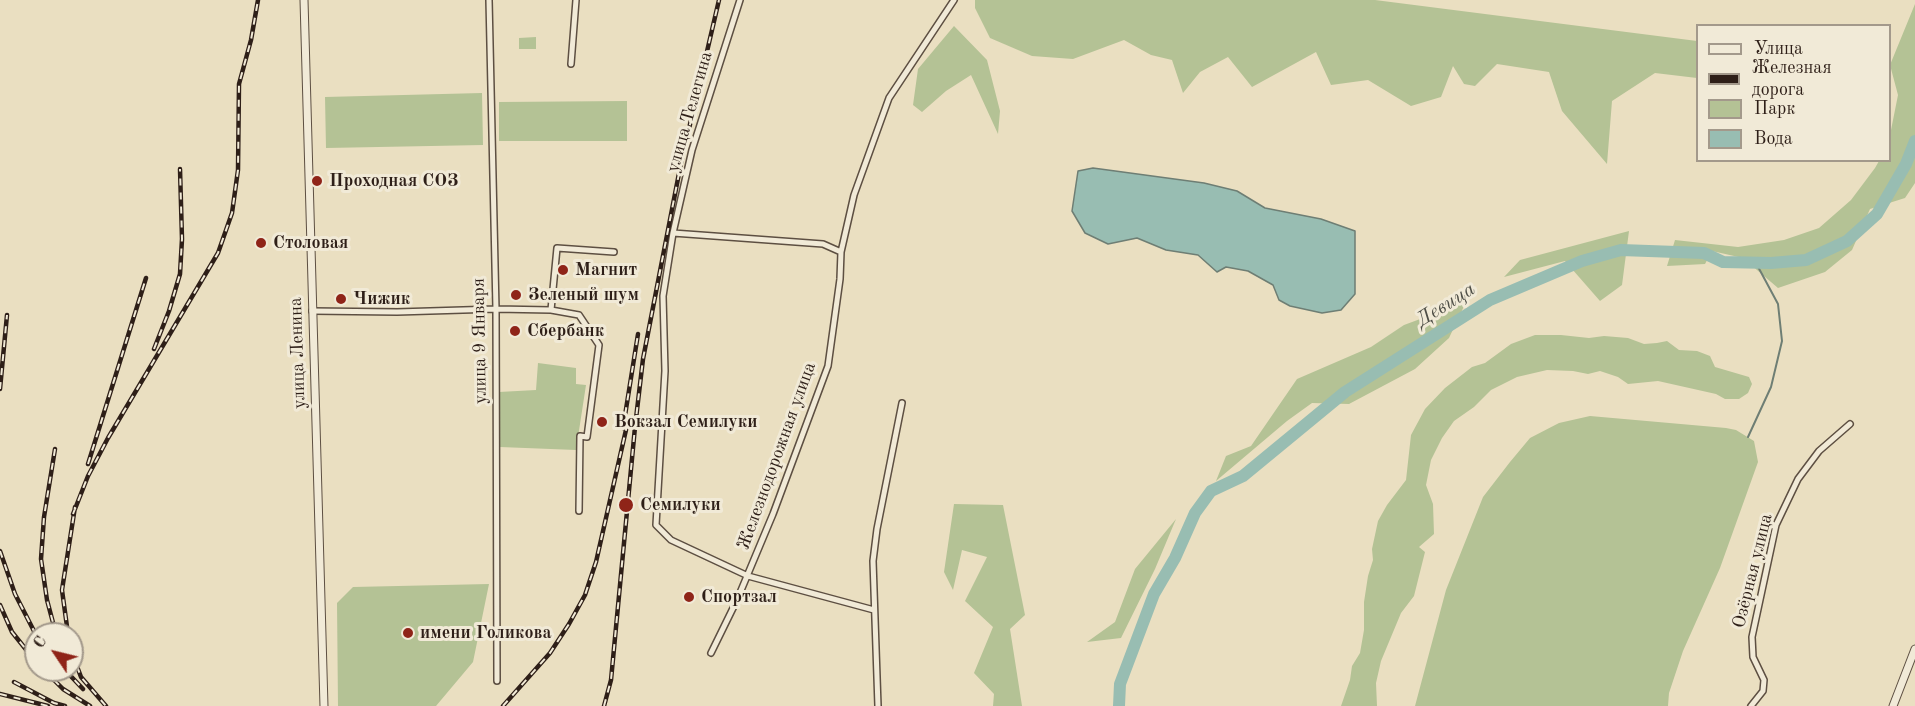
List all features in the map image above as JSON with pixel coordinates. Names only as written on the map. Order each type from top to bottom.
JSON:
[{"type":"street","name":"улица Ленина","points":[[304,0],[324,706]]},
{"type":"street","name":"улица 9 Января","points":[[489,0],[496,309],[497,681]]},
{"type":"street","points":[[572,64],[576,0]]},
{"type":"street","name":"улица Телегина","points":[[740,0],[692,150],[673,234],[663,296],[665,370],[656,525],[671,540],[748,576],[874,610]]},
{"type":"street","name":"Железнодорожная улица","points":[[711,653],[748,576],[828,366],[840,279],[841,252],[854,195],[889,98],[954,0]]},
{"type":"street","points":[[673,234],[823,244],[841,252]]},
{"type":"street","points":[[551,310],[557,248],[614,252]]},
{"type":"street","points":[[312,311],[397,312],[496,309],[551,310],[579,315],[599,345],[587,437],[580,436],[579,511]]},
{"type":"street","points":[[878,706],[873,561],[902,402]]},
{"type":"street","name":"Озёрная улица","points":[[1752,706],[1763,691],[1764,680],[1753,657],[1752,637],[1776,525],[1798,479],[1819,451],[1850,424]]},
{"type":"street","points":[[1893,706],[1915,649]]},
{"type":"green space","points":[[975,0],[1375,0],[1696,41],[1696,78],[1655,73],[1612,101],[1607,164],[1562,111],[1549,72],[1497,64],[1475,86],[1464,84],[1453,66],[1441,97],[1411,106],[1368,80],[1331,85],[1316,52],[1252,87],[1228,57],[1200,72],[1183,93],[1172,60],[1151,55],[1124,40],[1073,59],[1032,56],[990,38],[975,8]]},
{"type":"green space","points":[[1915,4],[1915,183],[1905,198],[1870,209],[1852,250],[1825,272],[1778,288],[1743,258],[1712,251],[1705,264],[1667,266],[1675,240],[1738,247],[1784,240],[1819,228],[1851,200],[1878,162],[1891,162],[1891,130],[1898,95],[1891,63]]},
{"type":"green space","points":[[954,26],[987,60],[1000,111],[998,134],[971,75],[946,91],[922,112],[913,105],[918,69]]},
{"type":"green space","points":[[536,37],[536,49],[519,49],[519,38]]},
{"type":"green space","points":[[482,93],[483,145],[326,148],[325,97]]},
{"type":"green space","points":[[627,101],[627,141],[499,141],[499,102]]},
{"type":"green space","points":[[1629,231],[1622,285],[1600,301],[1565,261],[1504,277],[1520,260]]},
{"type":"green space","points":[[1466,302],[1449,338],[1415,369],[1349,404],[1312,403],[1216,481],[1226,456],[1251,446],[1297,379],[1371,347],[1404,325]]},
{"type":"green space","points":[[1535,335],[1589,338],[1604,336],[1628,338],[1644,344],[1667,341],[1679,350],[1697,351],[1710,356],[1715,367],[1749,377],[1752,384],[1748,393],[1739,399],[1725,399],[1716,394],[1658,381],[1628,384],[1618,377],[1600,371],[1588,374],[1547,370],[1517,377],[1491,390],[1474,407],[1454,421],[1431,460],[1426,485],[1433,504],[1434,534],[1419,547],[1425,552],[1414,596],[1401,613],[1381,661],[1376,683],[1377,706],[1341,706],[1352,666],[1360,653],[1364,630],[1364,602],[1378,521],[1406,480],[1411,435],[1425,409],[1445,388],[1472,367],[1485,363],[1511,344]]},
{"type":"green space","points":[[538,363],[576,368],[576,384],[586,385],[576,450],[500,447],[499,392],[536,390]]},
{"type":"green space","points":[[1590,416],[1726,428],[1736,430],[1754,441],[1758,462],[1720,568],[1683,651],[1669,693],[1668,706],[1415,706],[1446,590],[1483,497],[1530,438],[1559,423]]},
{"type":"green space","points":[[954,504],[1003,505],[1025,615],[1010,629],[1022,706],[993,706],[994,694],[974,673],[993,627],[965,601],[987,557],[962,550],[953,590],[944,572]]},
{"type":"green space","points":[[1176,519],[1155,569],[1121,638],[1087,642],[1115,622],[1135,569]]},
{"type":"green space","name":"имени Голикова","points":[[489,584],[473,662],[436,706],[338,706],[337,603],[353,587]]},
{"type":"water","points":[[1093,168],[1204,183],[1237,191],[1265,208],[1321,219],[1355,231],[1355,294],[1341,310],[1322,313],[1290,306],[1279,300],[1273,285],[1248,271],[1226,267],[1217,272],[1198,255],[1166,250],[1137,238],[1108,244],[1085,233],[1072,211],[1078,171]]},
{"type":"waterway","name":"Девица","points":[[1119,706],[1120,684],[1154,594],[1175,558],[1195,513],[1211,491],[1243,476],[1345,392],[1490,300],[1582,261],[1621,250],[1704,253],[1723,262],[1771,263],[1806,260],[1847,241],[1877,214],[1906,164],[1915,141]]},
{"type":"waterway","points":[[1748,437],[1771,387],[1782,341],[1778,304],[1756,263]]},
{"type":"railway","points":[[73,514],[88,476],[108,438],[218,253],[232,213],[238,170],[239,84],[251,40],[258,0]]},
{"type":"railway","points":[[604,706],[611,680],[643,359],[681,163],[719,0]]},
{"type":"railway","points":[[154,349],[180,274],[182,239],[180,169]]},
{"type":"railway","points":[[88,464],[146,278]]},
{"type":"railway","points":[[0,389],[7,315]]},
{"type":"railway","points":[[623,428],[638,334]]},
{"type":"railway","points":[[503,706],[550,653],[585,595],[596,562],[628,421]]},
{"type":"railway","points":[[53,622],[41,559],[44,517],[55,449]]},
{"type":"railway","points":[[66,622],[62,590],[75,507]]},
{"type":"railway","points":[[0,551],[15,594],[29,622]]},
{"type":"railway","points":[[0,605],[12,632],[24,647]]},
{"type":"railway","points":[[84,680],[106,706]]},
{"type":"railway","points":[[14,682],[54,703],[65,706]]},
{"type":"railway","points":[[56,682],[90,706]]},
{"type":"railway","points":[[76,682],[83,689]]},
{"type":"railway","points":[[0,694],[48,706]]},
{"type":"place","name":"Проходная СОЗ","points":[[317,181]]},
{"type":"place","name":"Столовая","points":[[261,243]]},
{"type":"place","name":"Магнит","points":[[563,270]]},
{"type":"place","name":"Зеленый шум","points":[[516,295]]},
{"type":"place","name":"Чижик","points":[[341,299]]},
{"type":"place","name":"Сбербанк","points":[[515,331]]},
{"type":"place","name":"Вокзал Семилуки","points":[[602,422]]},
{"type":"place","name":"Семилуки","points":[[626,505]]},
{"type":"place","name":"Спортзал","points":[[689,597]]},
{"type":"place","name":"имени Голикова","points":[[408,633]]}]
